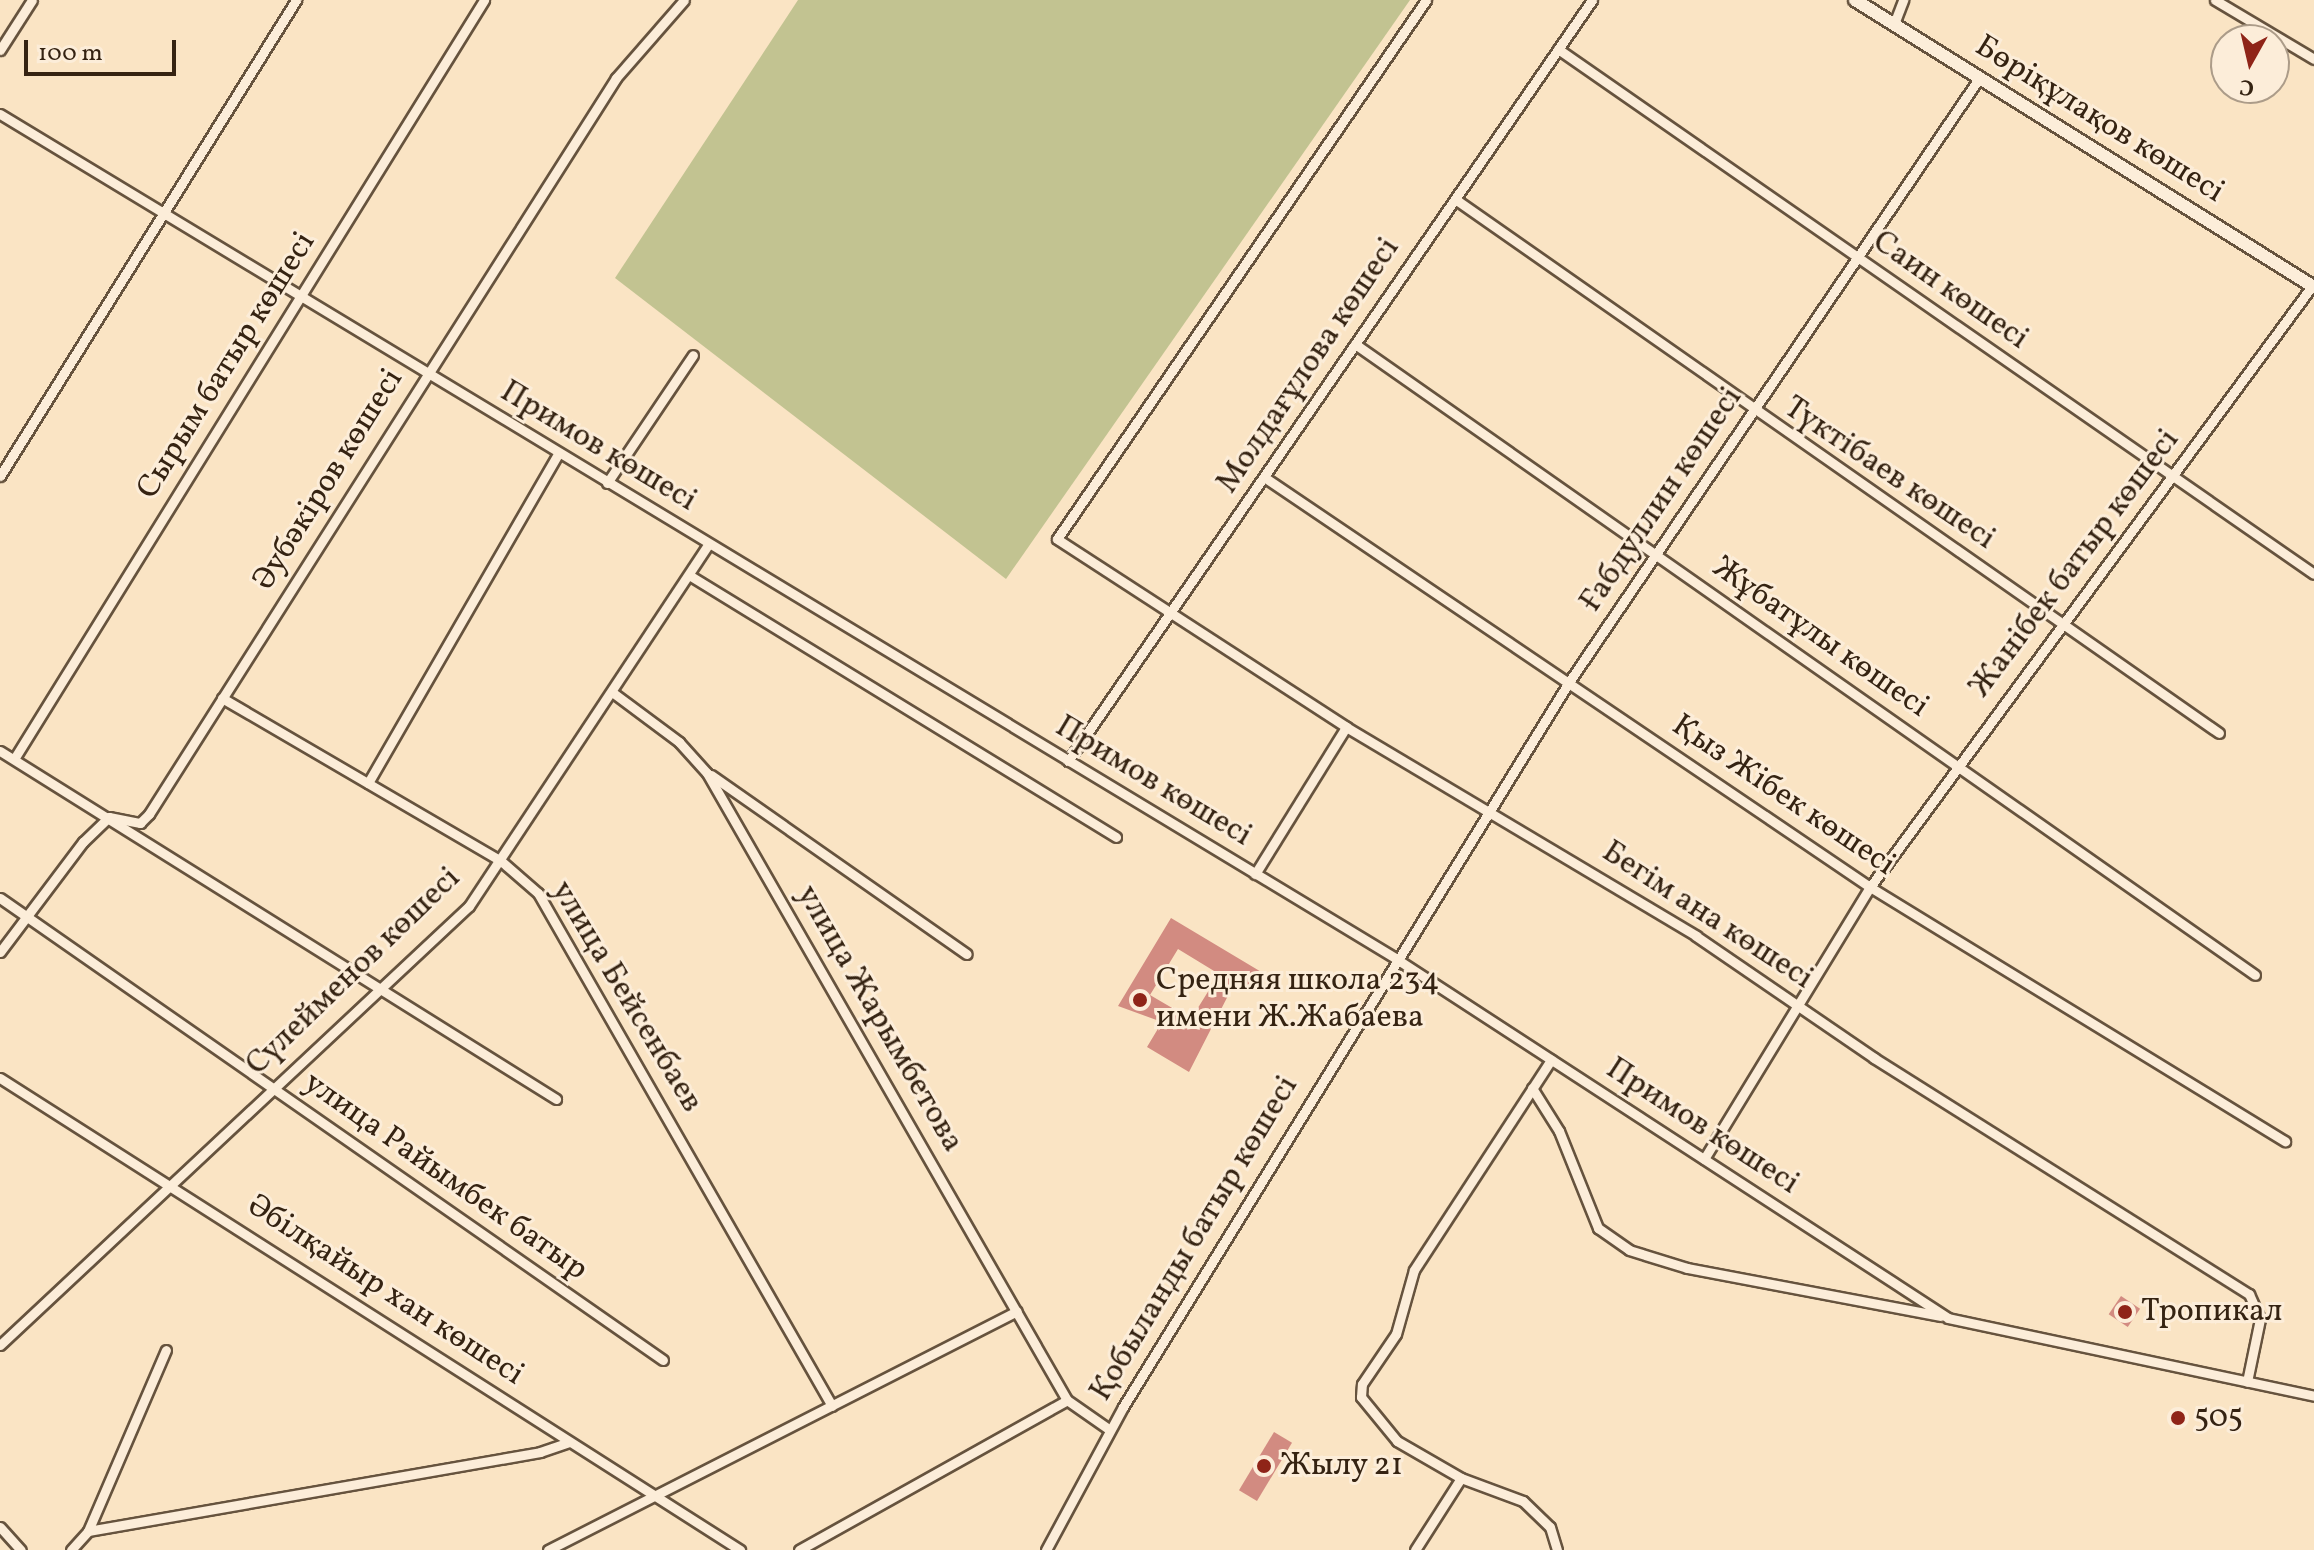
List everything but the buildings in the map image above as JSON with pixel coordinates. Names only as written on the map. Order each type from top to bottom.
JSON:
[{"type":"street","points":[[0,50],[32,0]]},
{"type":"street","points":[[0,476],[296,0]]},
{"type":"street","name":"Сырым батыр көшесі","points":[[14,759],[484,0]]},
{"type":"street","name":"Әубәкіров көшесі","points":[[109,817],[140,823],[149,814],[616,78],[684,0]]},
{"type":"street","name":"Бегім ана көшесі","points":[[1426,0],[1057,539],[1171,617],[1346,727],[1486,814],[1646,906],[2249,1294],[2260,1319],[2247,1382]]},
{"type":"street","name":"Молдағұлова көшесі","points":[[1068,761],[1171,617],[1592,0]]},
{"type":"street","name":"Бөріқұлақов көшесі","points":[[1855,0],[2313,287]]},
{"type":"street","points":[[1894,24],[1903,0]]},
{"type":"street","points":[[2215,0],[2314,59]]},
{"type":"street","name":"Саин көшесі","points":[[1558,49],[2314,574]]},
{"type":"street","name":"Ғабдуллин көшесі","points":[[1395,958],[1569,682],[1980,77]]},
{"type":"street","name":"Примов көшесі","points":[[0,114],[161,215],[1395,958],[1948,1318],[2314,1396]]},
{"type":"street","name":"Түктібаев көшесі","points":[[1455,199],[1753,412],[2219,733]]},
{"type":"street","name":"Жанібек батыр көшесі","points":[[1704,1159],[1795,1004],[1870,887],[2313,287]]},
{"type":"street","name":"Жұбатұлы көшесі","points":[[1355,344],[2255,975]]},
{"type":"street","points":[[607,483],[693,355]]},
{"type":"street","points":[[368,783],[558,454]]},
{"type":"street","name":"Қыз Жібек көшесі","points":[[1264,477],[1870,887],[2285,1141]]},
{"type":"street","name":"Сүлейменов көшесі","points":[[0,1345],[271,1087],[469,906],[709,544]]},
{"type":"street","points":[[689,575],[1116,837]]},
{"type":"street","name":"улица Жарымбетова","points":[[612,692],[679,742],[707,773],[1067,1400]]},
{"type":"street","name":"улица Бейсенбаев","points":[[222,698],[501,861],[538,893],[564,933],[832,1406]]},
{"type":"street","points":[[1255,874],[1346,727]]},
{"type":"street","points":[[0,751],[556,1099]]},
{"type":"street","points":[[707,773],[967,954]]},
{"type":"street","points":[[0,952],[83,842],[109,817]]},
{"type":"street","name":"улица Райымбек батыр","points":[[0,898],[663,1360]]},
{"type":"street","name":"Қобыланды батыр көшесі","points":[[1046,1550],[1110,1430],[1395,958]]},
{"type":"street","points":[[1551,1060],[1414,1270],[1396,1334],[1362,1384],[1361,1397],[1397,1441],[1461,1478],[1523,1501],[1550,1527],[1557,1550]]},
{"type":"street","name":"Әбілқайыр хан көшесі","points":[[0,1078],[170,1182],[740,1550]]},
{"type":"street","points":[[1532,1088],[1559,1131],[1598,1228],[1629,1250],[1687,1268],[1948,1318]]},
{"type":"street","points":[[548,1550],[1017,1311]]},
{"type":"street","points":[[71,1550],[88,1531],[166,1350]]},
{"type":"street","points":[[799,1550],[1067,1400],[1110,1430]]},
{"type":"street","points":[[88,1531],[540,1452],[569,1442]]},
{"type":"street","points":[[1415,1550],[1461,1478]]},
{"type":"street","points":[[0,1527],[21,1550]]},
{"type":"green space","points":[[798,0],[1410,0],[1006,579],[615,278]]},
{"type":"place","name":"Средняя школа 234 имени Ж.Жабаева","points":[[1140,1000]]},
{"type":"place","name":"Тропикал","points":[[2125,1312]]},
{"type":"place","name":"505","points":[[2178,1418]]},
{"type":"place","name":"Жылу 21","points":[[1264,1466]]}]
